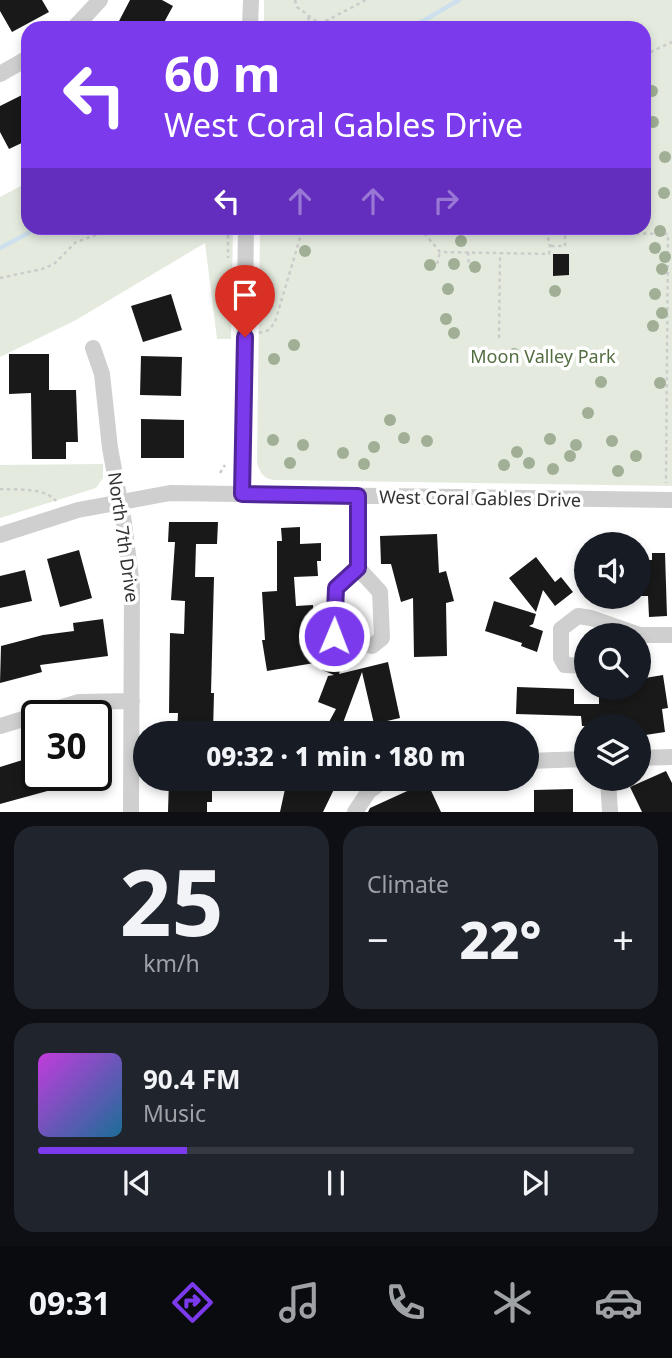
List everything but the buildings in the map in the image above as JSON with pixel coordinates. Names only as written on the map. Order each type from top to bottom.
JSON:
[{"type":"street","points":[[80,21],[100,0]]},
{"type":"street","points":[[250,21],[251,0]]},
{"type":"street","points":[[0,74],[21,62]]},
{"type":"street","points":[[242,494],[246,235]]},
{"type":"street","name":"North 7th Drive","points":[[93,348],[102,374],[110,448],[132,586],[131,812]]},
{"type":"street","name":"West Coral Gables Drive","points":[[0,535],[66,514],[170,493],[672,500]]},
{"type":"street","points":[[358,496],[358,568],[380,592],[382,638],[372,646],[339,640],[334,636],[336,588],[358,568]]},
{"type":"street","points":[[574,665],[565,665],[561,658],[561,628],[578,616],[604,623]]},
{"type":"street","points":[[651,636],[672,635]]},
{"type":"street","points":[[0,726],[79,702],[132,701]]},
{"type":"street","points":[[651,758],[672,757]]},
{"type":"street","points":[[539,761],[574,760]]},
{"type":"street","points":[[355,812],[369,791]]},
{"type":"street","points":[[609,791],[610,812]]},
{"type":"path","points":[[295,0],[297,7],[315,21]]},
{"type":"path","points":[[326,21],[366,0]]},
{"type":"path","points":[[308,17],[309,21]]},
{"type":"path","points":[[651,52],[672,42]]},
{"type":"path","points":[[651,233],[668,234],[666,483]]},
{"type":"path","points":[[0,278],[43,269],[54,264],[76,242],[96,235]]},
{"type":"path","points":[[426,235],[440,252]]},
{"type":"path","points":[[440,252],[549,254],[551,246],[546,235]]},
{"type":"path","points":[[551,246],[565,246],[565,235]]},
{"type":"path","points":[[436,264],[440,252]]},
{"type":"path","points":[[468,252],[468,267]]},
{"type":"path","points":[[499,338],[500,253]]},
{"type":"path","points":[[0,489],[37,491],[51,495],[66,514]]},
{"type":"green space","name":"Moon Valley Park","points":[[264,0],[672,0],[672,486],[274,480],[262,474],[257,462],[260,235],[651,235],[651,21],[264,21]]},
{"type":"green space","points":[[21,186],[21,235],[233,235],[231,339],[217,339],[205,243],[76,320],[0,357],[0,197]]},
{"type":"green space","points":[[103,464],[103,478],[96,488],[0,518],[0,465]]},
{"type":"waterway","points":[[423,21],[459,0]]},
{"type":"waterway","points":[[0,248],[25,235]]},
{"type":"route","points":[[245,337],[242,494],[358,496],[358,568],[336,588],[334,636]]}]
